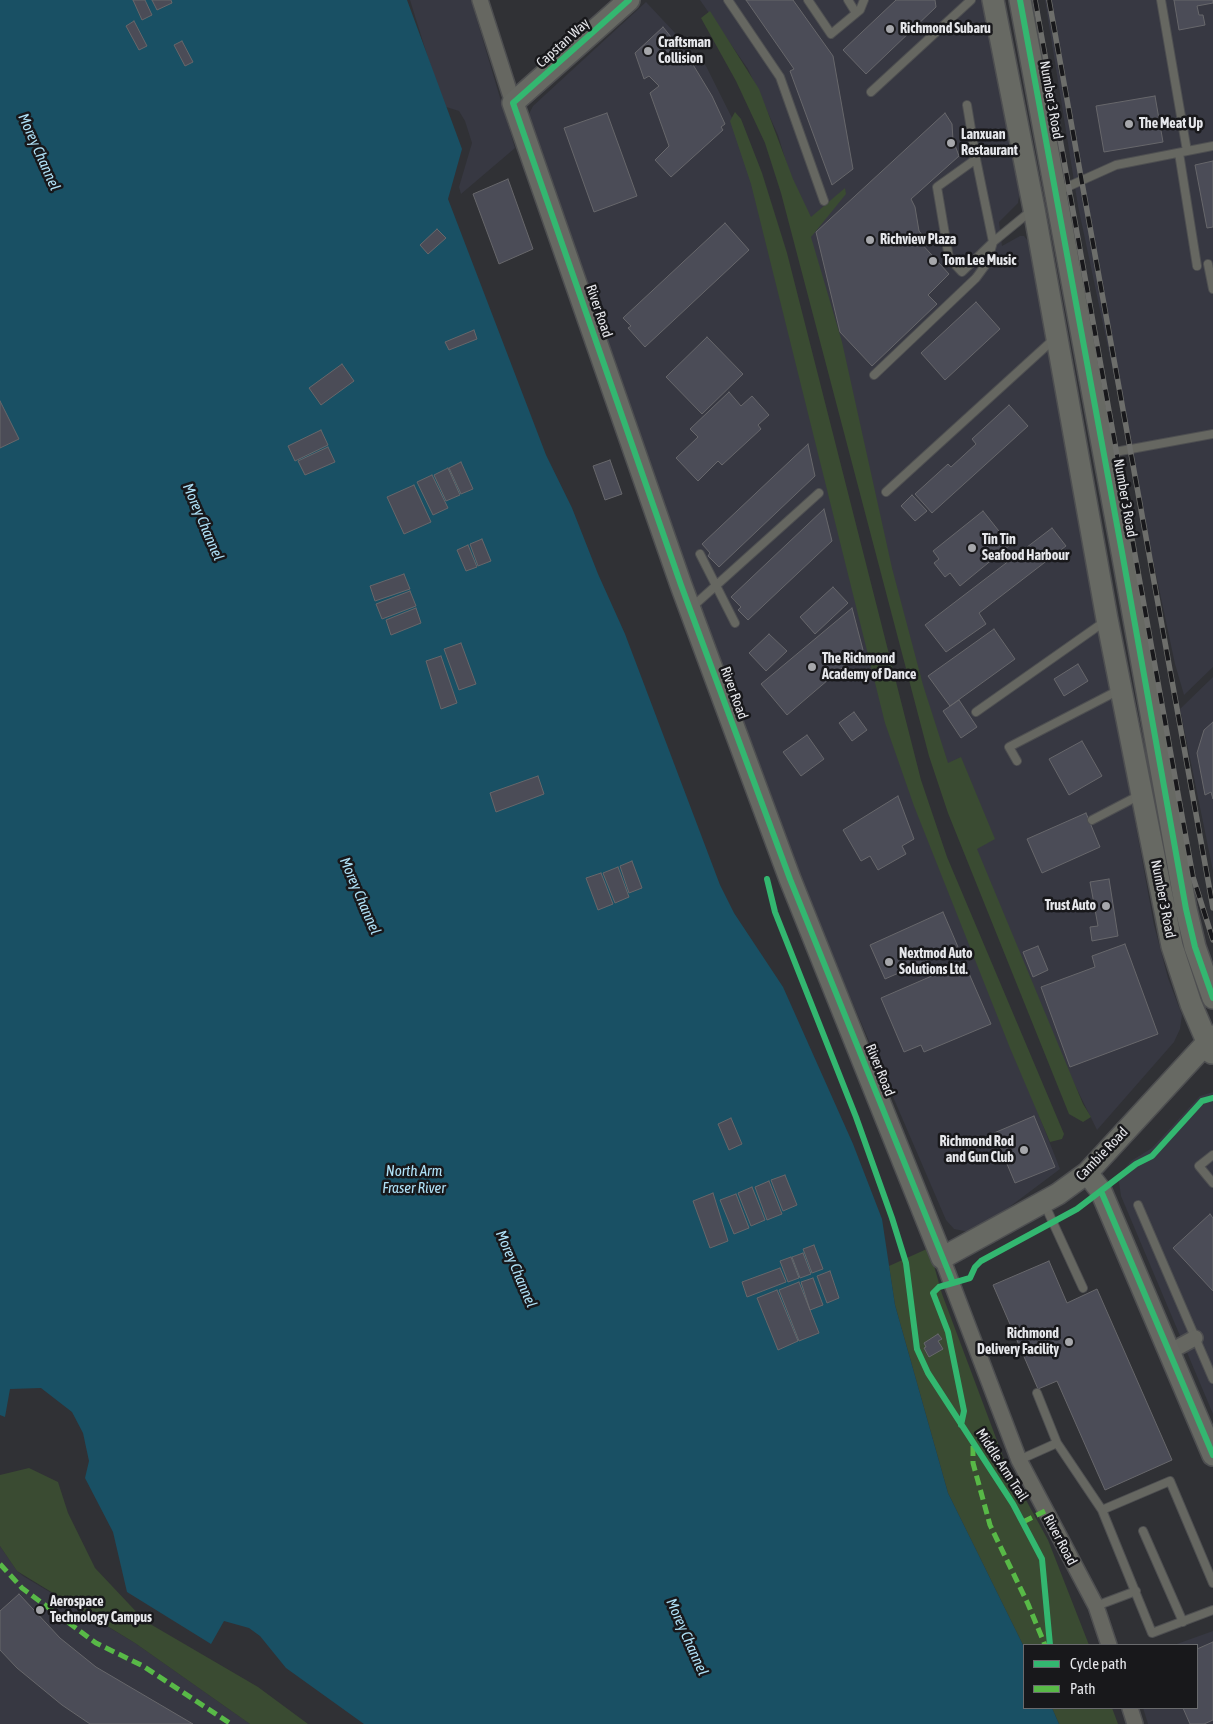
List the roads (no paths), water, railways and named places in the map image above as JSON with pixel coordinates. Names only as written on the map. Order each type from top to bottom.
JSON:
[{"type":"main road","name":"Capstan Way","points":[[513,103],[629,0]]},
{"type":"main road","name":"Number 3 Road","points":[[993,0],[1034,209],[1055,338],[1121,689],[1172,946],[1188,995],[1211,1044]]},
{"type":"main road","name":"Number 3 Road","points":[[1020,0],[1186,909],[1195,947],[1213,998]]},
{"type":"main road","name":"River Road","points":[[513,103],[690,609],[790,879],[942,1258]]},
{"type":"main road","points":[[1034,209],[1054,193]]},
{"type":"main road","points":[[1078,460],[1104,454]]},
{"type":"main road","name":"Cambie Road","points":[[942,1258],[1044,1202],[1087,1173],[1211,1044]]},
{"type":"main road","points":[[1087,1173],[1101,1191],[1213,1455]]},
{"type":"street","name":"River Road","points":[[480,0],[513,103]]},
{"type":"street","name":"River Road","points":[[942,1258],[1019,1460],[1096,1606],[1109,1644]]},
{"type":"street","points":[[1169,1352],[1196,1338]]},
{"type":"street","points":[[1130,1709],[1135,1724]]},
{"type":"lane","points":[[728,0],[780,77],[824,201]]},
{"type":"lane","points":[[808,0],[830,34],[856,13],[864,0]]},
{"type":"lane","points":[[848,0],[856,13]]},
{"type":"lane","points":[[959,0],[962,9]]},
{"type":"lane","points":[[871,92],[971,0]]},
{"type":"lane","points":[[1161,0],[1187,151]]},
{"type":"lane","points":[[874,374],[976,278],[987,263],[993,242],[967,105]]},
{"type":"lane","points":[[1054,193],[1116,165],[1213,146]]},
{"type":"lane","points":[[1179,153],[1197,266],[1208,264],[1213,288]]},
{"type":"lane","points":[[976,159],[937,187],[949,258],[962,272],[993,242],[1034,209]]},
{"type":"lane","points":[[886,492],[1055,338]]},
{"type":"lane","points":[[1104,454],[1213,434]]},
{"type":"lane","points":[[690,609],[819,493]]},
{"type":"lane","points":[[700,554],[715,588],[735,623]]},
{"type":"lane","points":[[976,712],[1108,619]]},
{"type":"lane","points":[[1016,761],[1009,747],[1121,689]]},
{"type":"lane","points":[[1092,820],[1142,794]]},
{"type":"lane","points":[[1213,1155],[1199,1166],[1213,1183]]},
{"type":"lane","points":[[1044,1202],[1083,1288]]},
{"type":"lane","points":[[1138,1205],[1213,1379]]},
{"type":"lane","points":[[1036,1393],[1057,1443],[1102,1510],[1152,1633],[1213,1610]]},
{"type":"lane","points":[[1019,1460],[1057,1443]]},
{"type":"lane","points":[[1102,1510],[1170,1482],[1213,1583]]},
{"type":"lane","points":[[1144,1530],[1183,1622]]},
{"type":"lane","points":[[1096,1606],[1136,1592]]},
{"type":"water","name":"North Arm Fraser River","points":[[0,0],[407,0],[462,149],[448,199],[546,455],[572,508],[598,574],[625,634],[720,885],[734,913],[783,987],[853,1144],[882,1219],[895,1305],[948,1493],[1023,1645],[1023,1709],[1052,1709],[1059,1724],[364,1724],[286,1668],[260,1636],[249,1628],[224,1621],[211,1644],[127,1592],[113,1532],[85,1478],[89,1461],[83,1433],[72,1412],[41,1388],[10,1389],[5,1417],[0,1415]]},
{"type":"railway","points":[[1035,0],[1193,877],[1213,940]]},
{"type":"railway","points":[[1049,0],[1213,908]]},
{"type":"place","name":"Richmond Subaru","points":[[890,29]]},
{"type":"place","name":"Craftsman Collision","points":[[648,51]]},
{"type":"place","name":"The Meat Up","points":[[1129,124]]},
{"type":"place","name":"Lanxuan Restaurant","points":[[951,143]]},
{"type":"place","name":"Richview Plaza","points":[[870,240]]},
{"type":"place","name":"Tom Lee Music","points":[[933,261]]},
{"type":"place","name":"Tin Tin Seafood Harbour","points":[[972,548]]},
{"type":"place","name":"The Richmond Academy of Dance","points":[[812,667]]},
{"type":"place","name":"Trust Auto","points":[[1106,906]]},
{"type":"place","name":"Nextmod Auto Solutions Ltd.","points":[[889,962]]},
{"type":"place","name":"Richmond Rod and Gun Club","points":[[1024,1150]]},
{"type":"place","name":"Richmond Delivery Facility","points":[[1069,1342]]},
{"type":"place","name":"Aerospace Technology Campus","points":[[40,1610]]},
{"type":"water label","name":"Morey Channel","points":[[39,152]]},
{"type":"water label","name":"Morey Channel","points":[[203,522]]},
{"type":"water label","name":"Morey Channel","points":[[360,896]]},
{"type":"water label","name":"Morey Channel","points":[[516,1269]]},
{"type":"water label","name":"Morey Channel","points":[[687,1637]]}]
